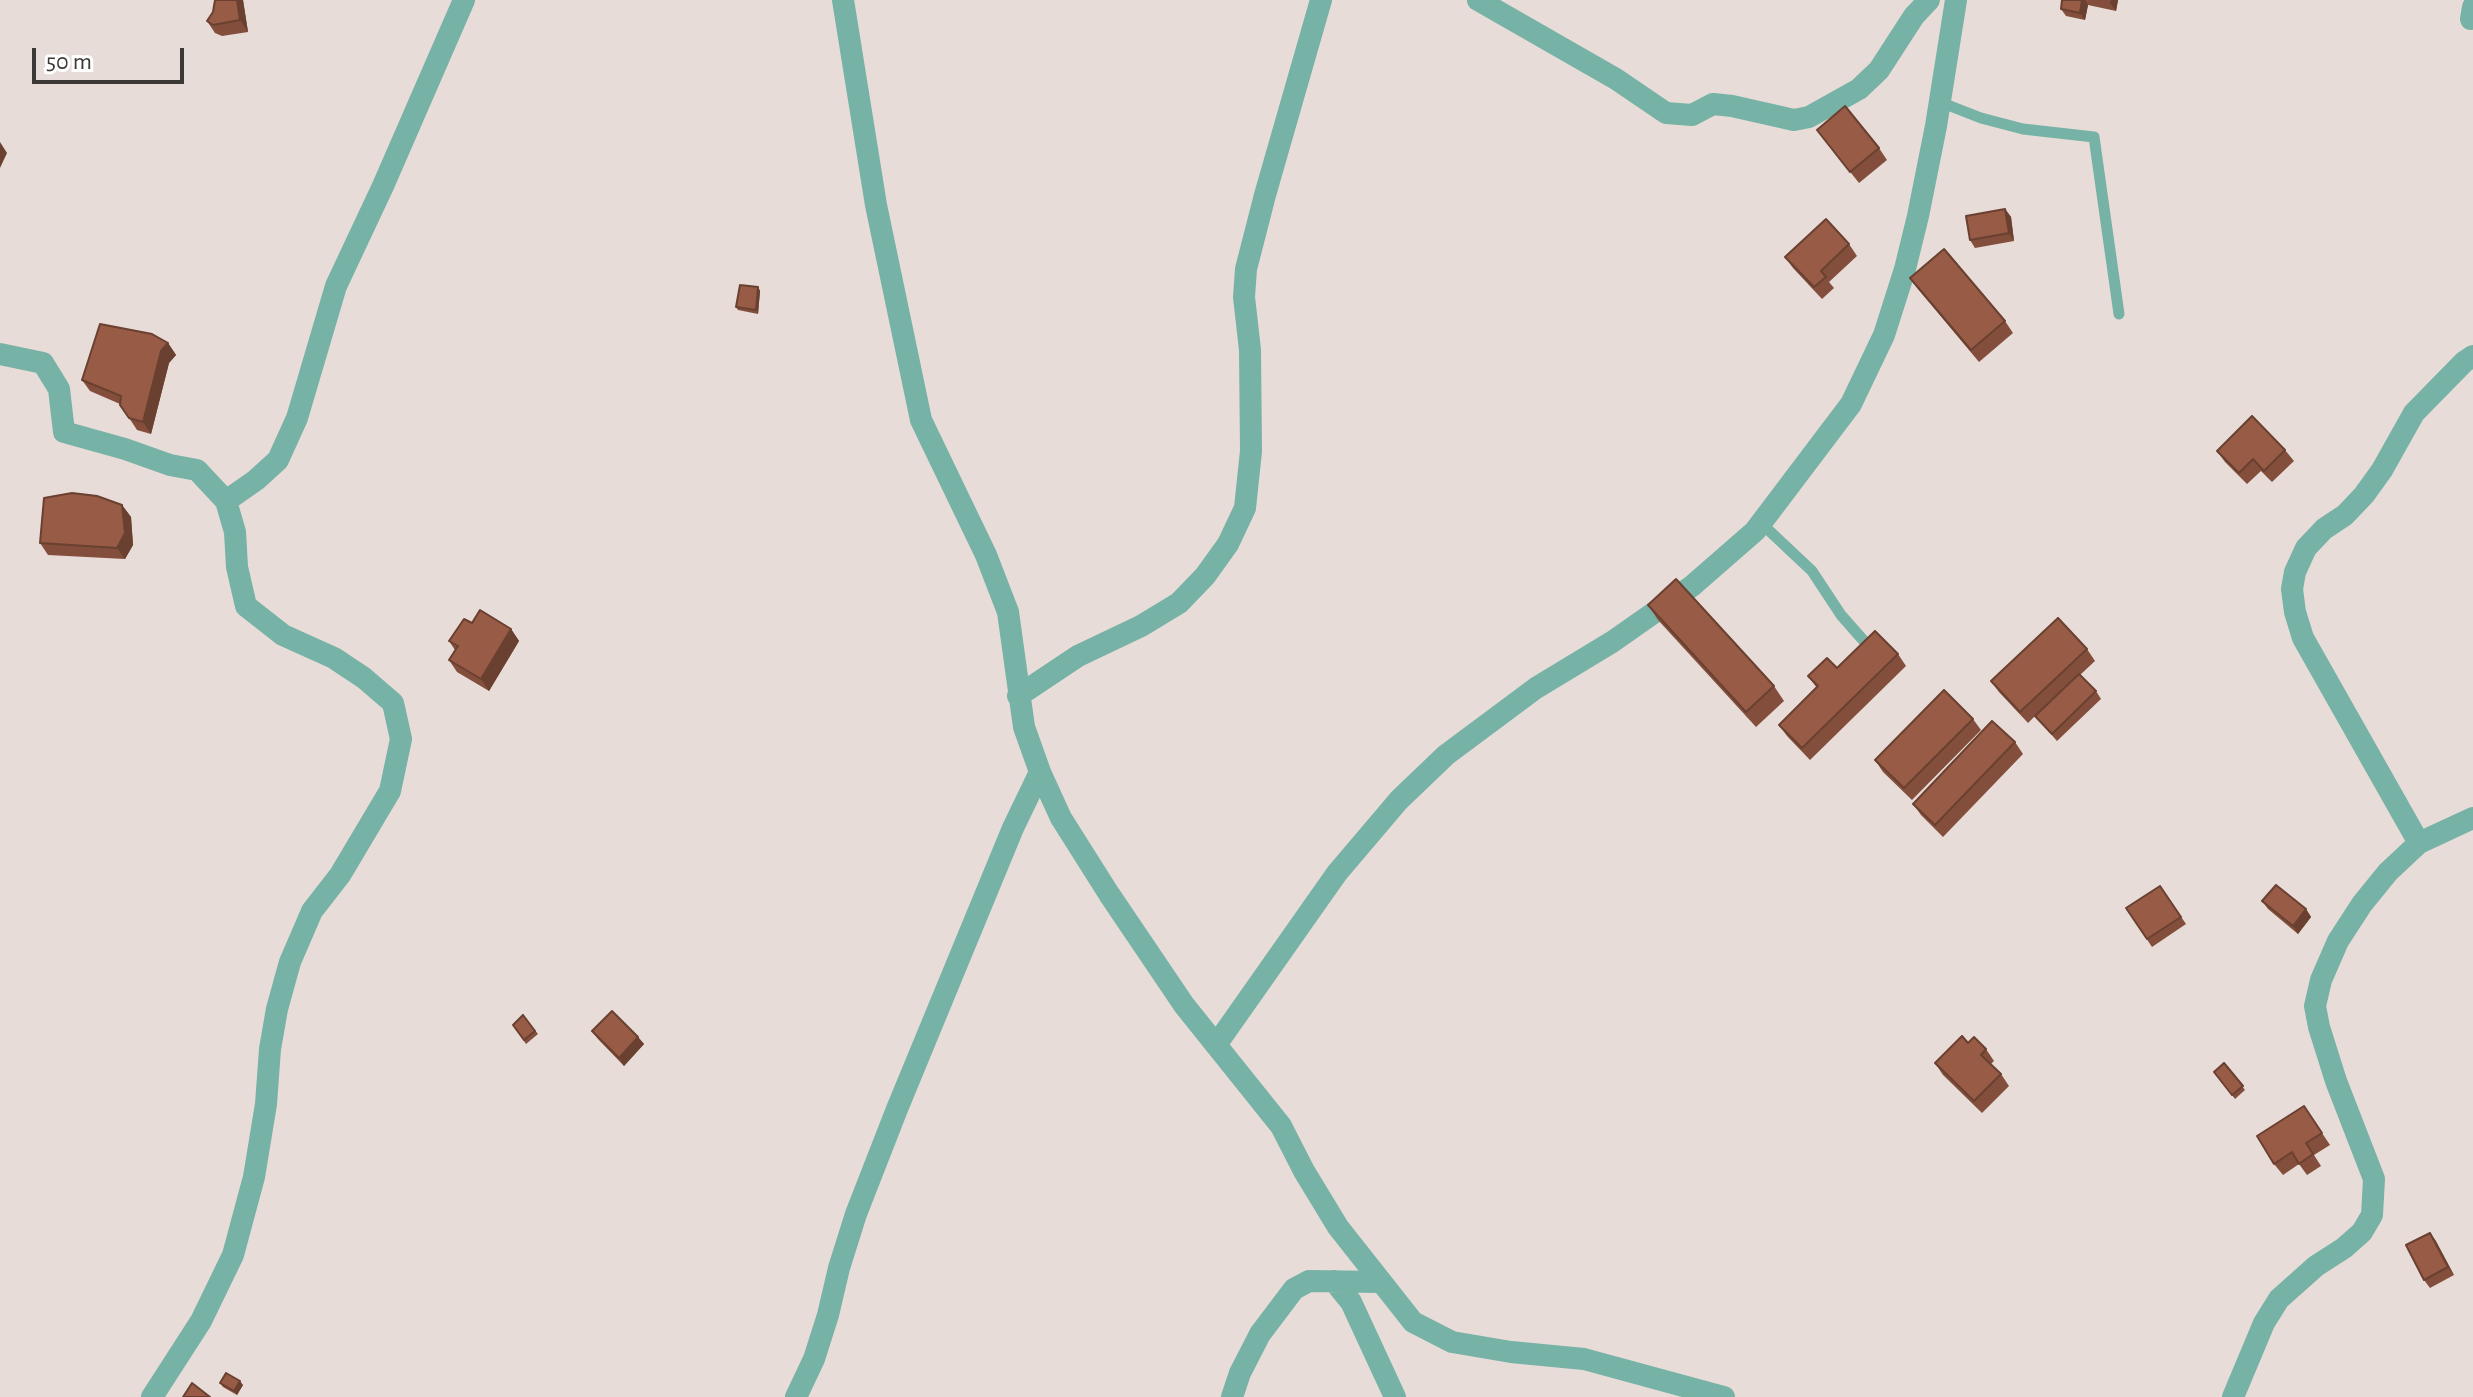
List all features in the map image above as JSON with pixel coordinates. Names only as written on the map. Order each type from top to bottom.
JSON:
[{"type":"street","points":[[226,501],[278,460],[297,418],[336,286],[464,0]]},
{"type":"street","points":[[1018,696],[1078,656],[1141,626],[1179,603],[1220,555],[1245,508],[1251,451],[1250,350],[1244,297],[1246,269],[1321,0]]},
{"type":"street","points":[[1478,0],[1616,79],[1666,113],[1692,115],[1713,104],[1794,120],[1809,117],[1859,89],[1879,70],[1914,16],[1929,0]]},
{"type":"street","points":[[1216,1045],[1337,873],[1399,800],[1446,755],[1536,688],[1612,642],[1692,586],[1761,523],[1851,404],[1884,335],[1918,216],[1956,0]]},
{"type":"street","points":[[838,1],[921,420],[986,555],[1008,612],[1024,727],[1040,772],[1061,818],[1109,894],[1184,1005],[1281,1126],[1338,1227],[1413,1322],[1452,1342],[1584,1359],[1724,1397]]},
{"type":"street","points":[[0,354],[43,363],[59,389],[64,432],[170,465],[197,470],[226,501],[235,532],[237,567],[246,606],[283,635],[334,658],[364,678],[393,703],[401,739],[390,791],[340,875],[312,911],[290,962],[270,1049],[266,1104],[254,1177],[233,1255],[201,1321],[152,1397]]},
{"type":"street","points":[[2419,843],[2303,638],[2292,589],[2295,572],[2306,548],[2364,495],[2414,413],[2473,356]]},
{"type":"street","points":[[796,1397],[814,1359],[856,1214],[891,1122],[1013,828],[1040,772]]},
{"type":"street","points":[[2233,1397],[2252,1348],[2279,1299],[2316,1266],[2362,1232],[2372,1215],[2374,1179],[2336,1081],[2315,1006],[2321,980],[2338,941],[2388,872],[2419,843],[2473,818]]},
{"type":"street","points":[[1232,1397],[1240,1373],[1260,1334],[1294,1289],[1309,1281],[1380,1282]]},
{"type":"street","points":[[1334,1281],[1351,1302],[1395,1397]]},
{"type":"lane","points":[[1940,102],[1981,118],[2023,129],[2094,137],[2119,314]]},
{"type":"lane","points":[[1761,523],[1812,571],[1841,615],[1863,640]]},
{"type":"building","points":[[215,0],[237,0],[240,20],[213,25],[207,21],[213,12]]},
{"type":"building","points":[[2062,0],[2082,0],[2080,13],[2061,9]]},
{"type":"building","points":[[1845,106],[1879,148],[1850,172],[1817,130]]},
{"type":"building","points":[[2005,209],[2009,233],[1970,240],[1966,216]]},
{"type":"building","points":[[1826,219],[1849,244],[1821,271],[1826,277],[1814,287],[1785,257]]},
{"type":"building","points":[[1944,249],[2005,321],[1971,350],[1910,278]]},
{"type":"building","points":[[740,285],[758,287],[756,310],[736,307]]},
{"type":"building","points":[[100,324],[152,334],[168,343],[161,351],[143,422],[129,418],[120,405],[121,396],[82,380]]},
{"type":"building","points":[[2252,416],[2285,450],[2264,471],[2253,459],[2239,473],[2217,451]]},
{"type":"building","points":[[72,493],[97,496],[122,505],[125,533],[117,548],[40,543],[44,498]]},
{"type":"building","points":[[1676,579],[1774,686],[1746,712],[1648,605]]},
{"type":"building","points":[[480,610],[511,629],[481,679],[449,660],[458,646],[449,641],[464,619],[472,623]]},
{"type":"building","points":[[2058,618],[2087,649],[2020,712],[1991,681]]},
{"type":"building","points":[[1875,631],[1898,654],[1802,748],[1779,725],[1818,686],[1808,676],[1827,658],[1837,668]]},
{"type":"building","points":[[2079,674],[2096,691],[2052,734],[2035,716]]},
{"type":"building","points":[[1944,690],[1973,719],[1904,788],[1875,760]]},
{"type":"building","points":[[1992,721],[2015,742],[1935,825],[1913,804]]},
{"type":"building","points":[[2276,885],[2306,909],[2293,926],[2262,901]]},
{"type":"building","points":[[2160,886],[2181,917],[2147,939],[2126,908]]},
{"type":"building","points":[[612,1011],[638,1037],[619,1058],[592,1031]]},
{"type":"building","points":[[523,1015],[535,1031],[524,1040],[513,1025]]},
{"type":"building","points":[[1962,1036],[1968,1043],[1974,1037],[1986,1049],[1981,1055],[2001,1074],[1974,1101],[1935,1063]]},
{"type":"building","points":[[2224,1063],[2243,1086],[2232,1095],[2214,1072]]},
{"type":"building","points":[[2304,1106],[2322,1133],[2306,1143],[2313,1154],[2299,1164],[2292,1152],[2274,1164],[2257,1136]]},
{"type":"building","points":[[2430,1233],[2448,1267],[2424,1280],[2406,1245]]},
{"type":"building","points":[[226,1373],[240,1381],[234,1391],[220,1383]]},
{"type":"building","points":[[192,1383],[210,1397],[183,1397]]}]
